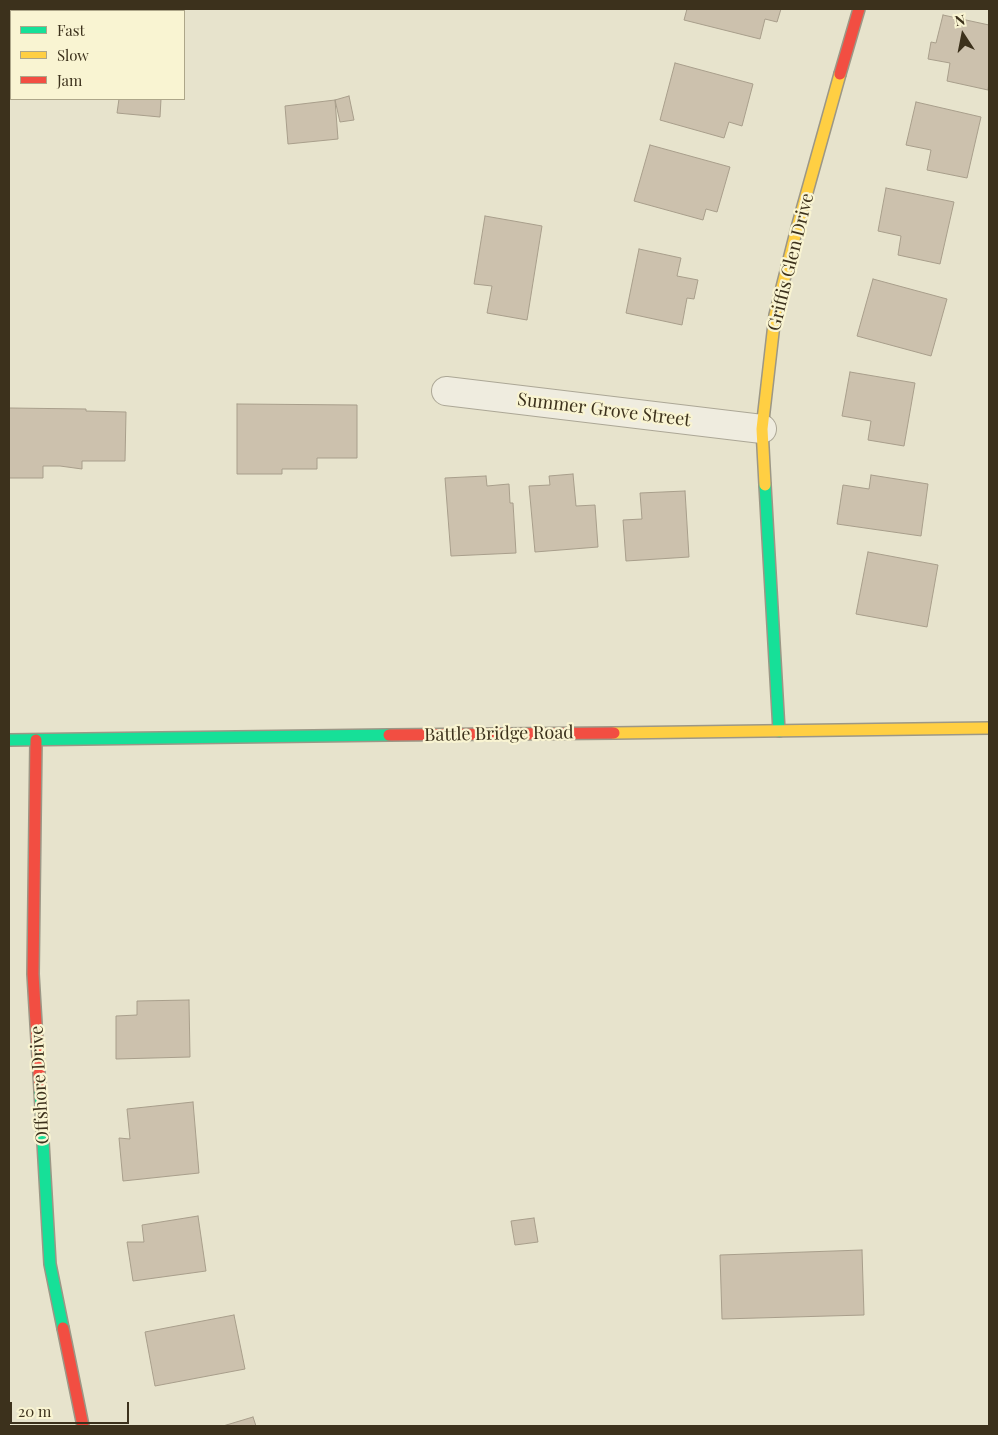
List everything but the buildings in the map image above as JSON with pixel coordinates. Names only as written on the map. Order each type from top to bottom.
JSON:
[{"type":"street","name":"Griffis Glen Drive","points":[[779,730],[762,429],[775,315],[797,228],[860,9]]},
{"type":"street","name":"Summer Grove Street","points":[[446,391],[762,429]]},
{"type":"street","name":"Battle Bridge Road","points":[[9,740],[989,728]]},
{"type":"street","name":"Offshore Drive","points":[[36,740],[34,974],[50,1264],[83,1426]]},
{"type":"traffic: fast","points":[[765,485],[779,731]]},
{"type":"traffic: fast","points":[[9,740],[389,735]]},
{"type":"traffic: fast","points":[[40,1090],[50,1264],[63,1328]]},
{"type":"traffic: slow","points":[[765,485],[762,429],[775,315],[840,74]]},
{"type":"traffic: slow","points":[[614,733],[989,728]]},
{"type":"traffic: jam","points":[[840,74],[859,9]]},
{"type":"traffic: jam","points":[[389,735],[614,733]]},
{"type":"traffic: jam","points":[[36,740],[33,974],[40,1090]]},
{"type":"traffic: jam","points":[[63,1328],[83,1426]]}]
